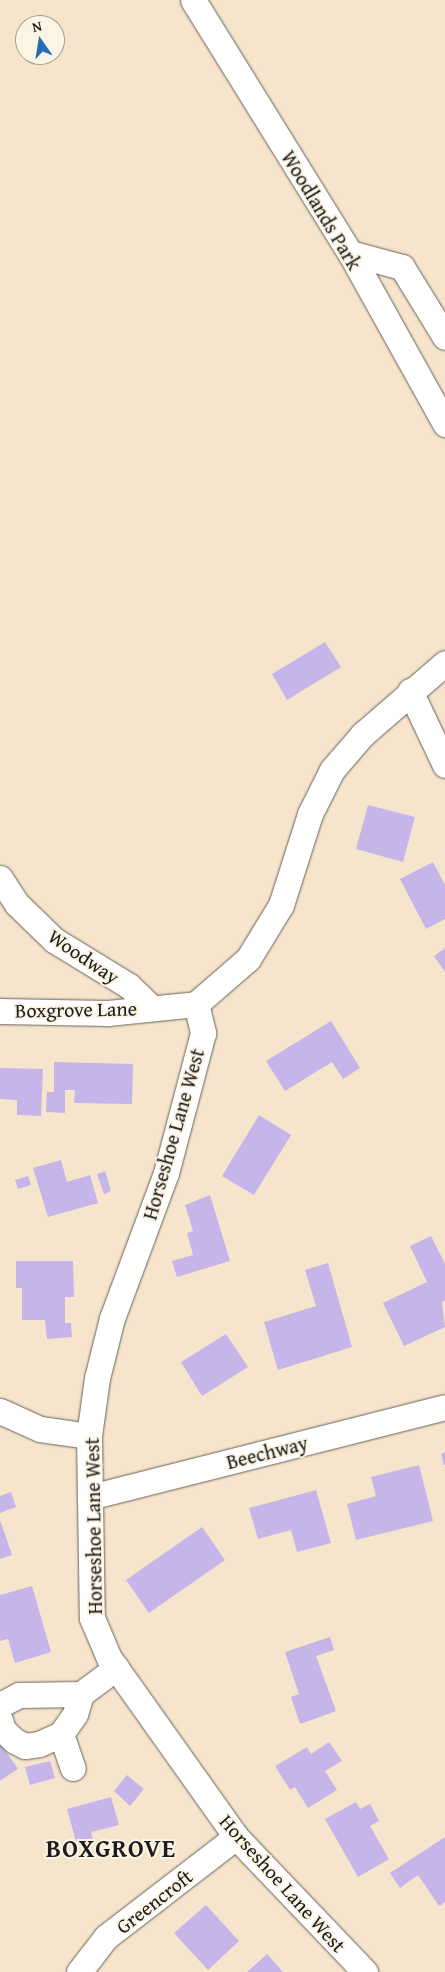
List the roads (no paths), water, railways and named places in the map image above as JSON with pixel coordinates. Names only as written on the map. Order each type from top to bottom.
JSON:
[{"type":"street","name":"Woodlands Park","points":[[193,0],[350,253],[445,424]]},
{"type":"street","points":[[350,253],[402,268],[445,337]]},
{"type":"street","points":[[196,1004],[248,959],[281,906],[310,814],[332,770],[362,734],[445,663]]},
{"type":"street","points":[[410,691],[445,765]]},
{"type":"street","name":"Woodway","points":[[0,878],[17,904],[54,940],[130,986],[152,1008]]},
{"type":"street","name":"Boxgrove Lane","points":[[0,1011],[108,1013],[196,1004]]},
{"type":"street","name":"Horseshoe Lane West","points":[[196,1004],[203,1033],[166,1173],[112,1318],[97,1378],[89,1436],[92,1618],[116,1668],[236,1837],[365,1972]]},
{"type":"street","name":"Beechway","points":[[90,1496],[445,1407]]},
{"type":"street","points":[[0,1411],[40,1429],[89,1436]]},
{"type":"street","points":[[0,1705],[19,1695],[81,1694],[116,1668]]},
{"type":"street","points":[[0,1720],[3,1730],[25,1746],[39,1744],[61,1734],[75,1714],[81,1694]]},
{"type":"street","points":[[61,1734],[73,1768]]},
{"type":"street","name":"Greencroft","points":[[80,1972],[106,1938],[236,1837]]},
{"type":"district","name":"BOXGROVE","points":[[111,1848]]}]
